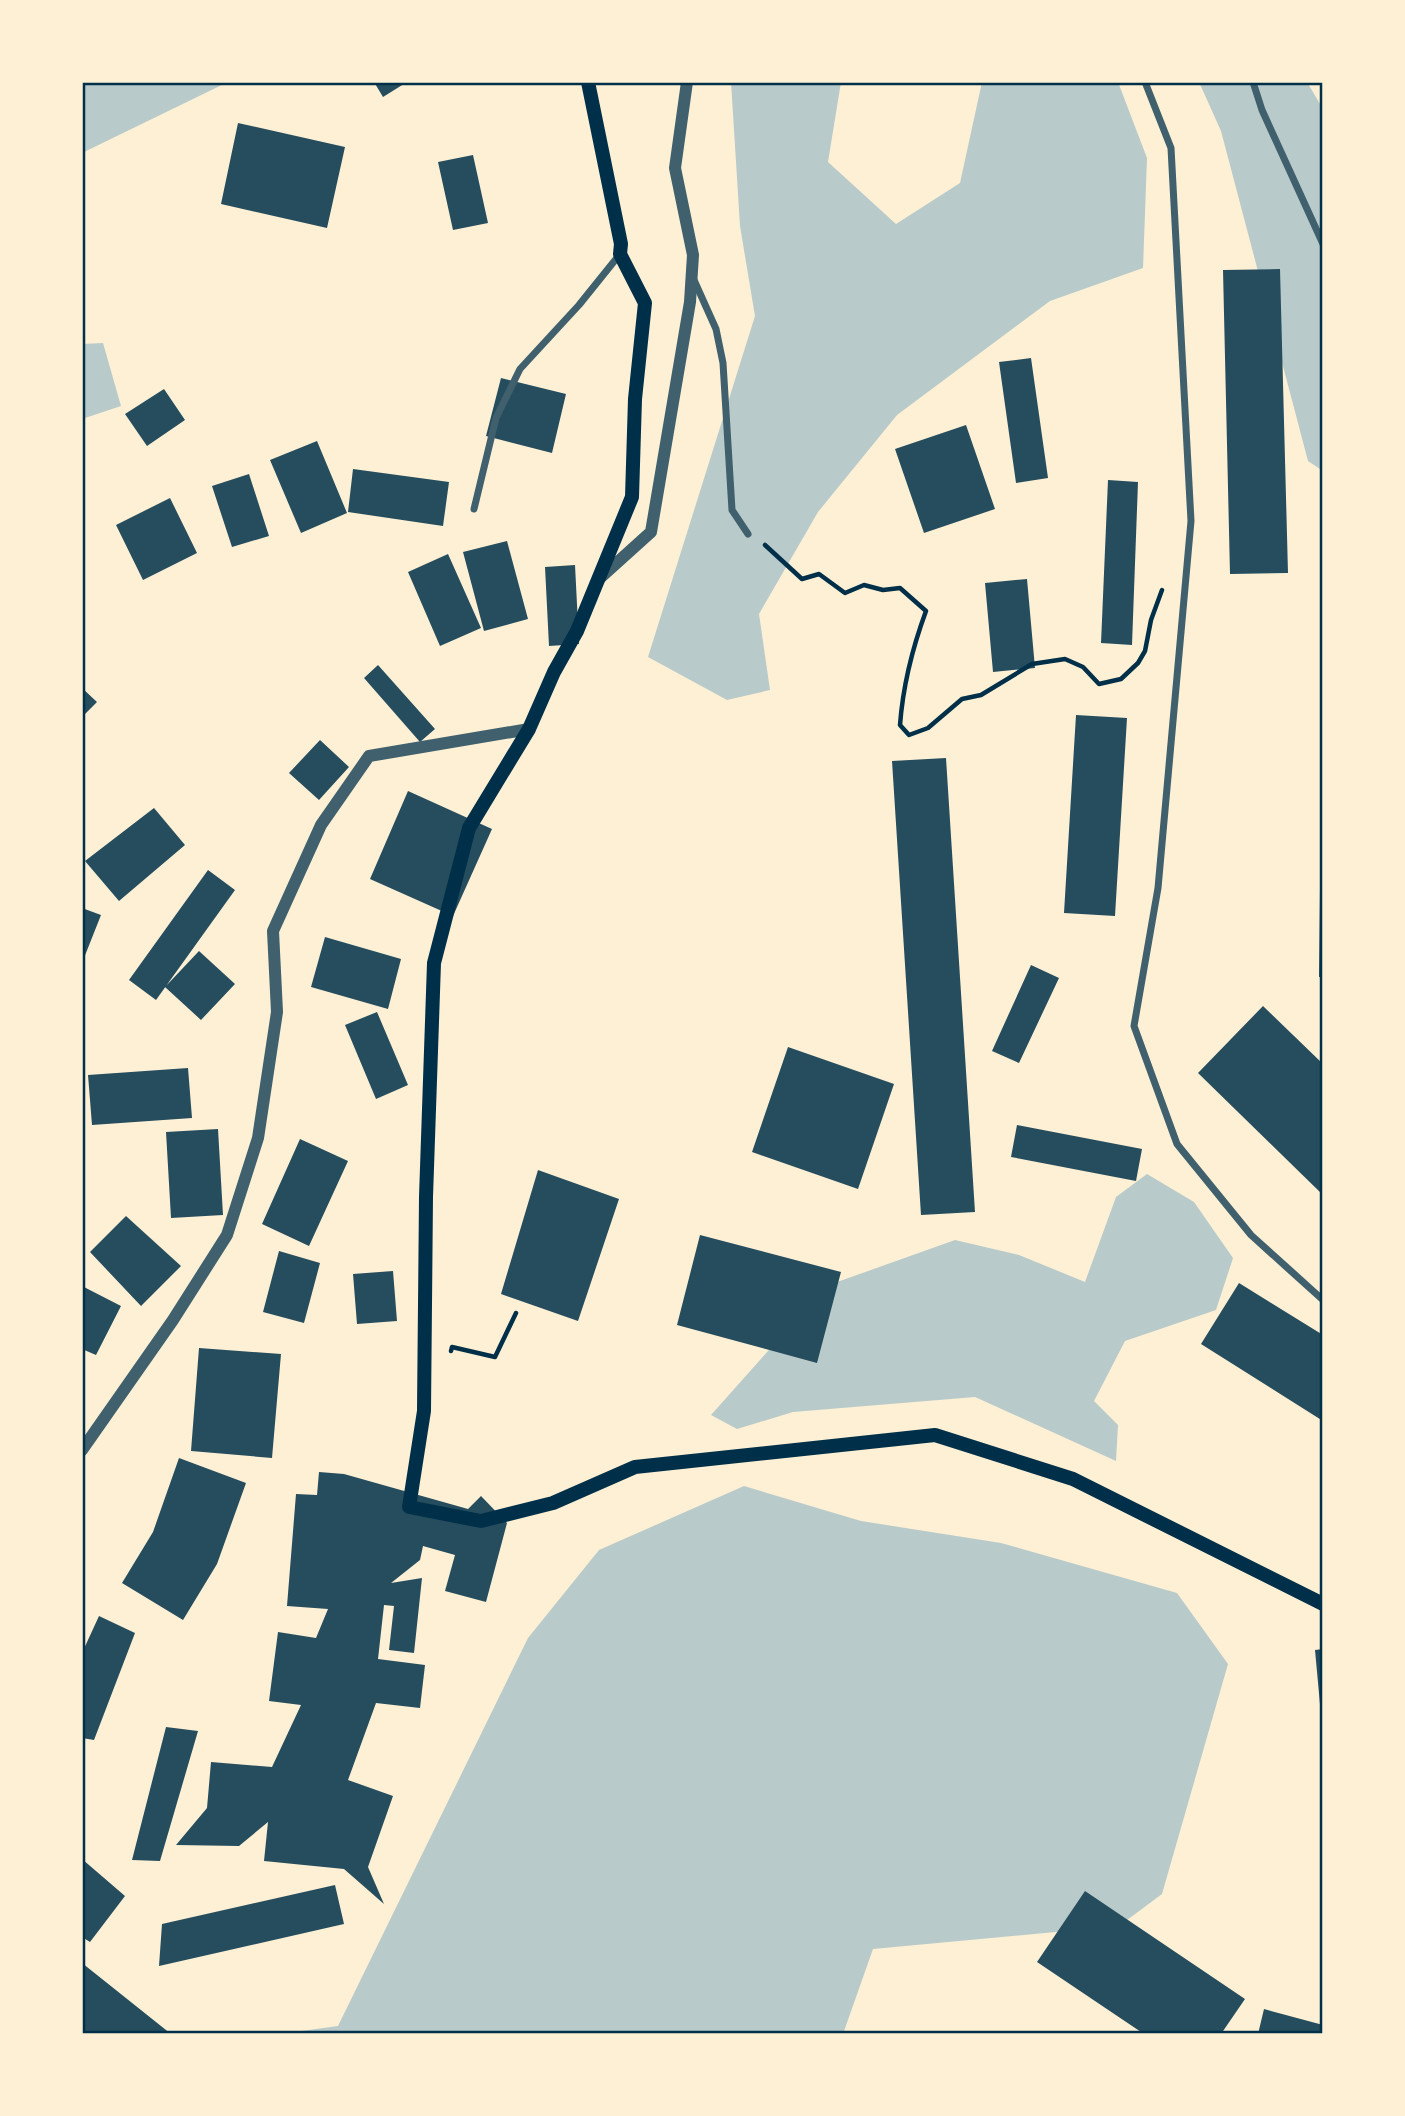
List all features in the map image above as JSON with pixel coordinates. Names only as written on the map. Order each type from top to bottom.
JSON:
[{"type":"main road","points":[[587,82],[621,244],[620,254],[645,303],[635,399],[632,497],[577,631],[554,672],[529,729],[469,828],[433,963],[424,1411],[409,1507],[481,1521],[553,1503],[635,1467],[935,1435],[1073,1479],[1323,1604]]},
{"type":"street","points":[[600,578],[651,533],[690,302],[693,255],[675,168],[687,82]]},
{"type":"street","points":[[1145,82],[1171,148],[1191,522],[1158,888],[1134,1026],[1177,1144],[1251,1235],[1323,1300]]},
{"type":"street","points":[[1253,82],[1262,110],[1323,244]]},
{"type":"street","points":[[474,509],[496,418],[520,369],[579,305],[620,254]]},
{"type":"street","points":[[692,276],[716,329],[723,363],[732,510],[748,534]]},
{"type":"street","points":[[82,1450],[173,1320],[227,1235],[258,1138],[264,1100],[277,1012],[273,931],[321,825],[369,756],[529,729]]},
{"type":"path","points":[[748,534],[767,546],[802,579],[819,574],[845,593],[864,586],[883,590],[900,588],[926,611],[912,647],[902,697],[900,725],[909,735],[928,728],[962,699],[981,695],[1032,664],[1065,659],[1083,667],[1099,684],[1121,679],[1138,663],[1145,651],[1151,620],[1163,586]]},
{"type":"path","points":[[449,1360],[452,1347],[495,1357],[516,1313]]},
{"type":"shaded area","points":[[82,82],[228,82],[82,153]]},
{"type":"shaded area","points":[[731,82],[841,82],[828,162],[896,224],[960,183],[982,82],[1118,82],[1147,158],[1143,268],[1050,301],[897,415],[818,512],[759,614],[770,690],[727,700],[648,657],[755,316],[740,226]]},
{"type":"shaded area","points":[[1199,82],[1307,82],[1323,109],[1323,471],[1308,461],[1221,131]]},
{"type":"shaded area","points":[[103,343],[121,406],[82,419],[82,344]]},
{"type":"shaded area","points":[[1147,1174],[1194,1202],[1233,1258],[1216,1310],[1125,1341],[1094,1401],[1118,1425],[1116,1461],[975,1397],[793,1412],[737,1429],[711,1415],[826,1286],[955,1240],[1019,1255],[1085,1282],[1116,1197]]},
{"type":"shaded area","points":[[744,1486],[861,1521],[1001,1543],[1177,1593],[1228,1664],[1162,1894],[1119,1926],[873,1949],[843,2034],[280,2034],[338,2026],[528,1638],[599,1550]]},
{"type":"building","points":[[374,82],[407,82],[383,97]]},
{"type":"building","points":[[238,123],[345,147],[327,228],[221,204]]},
{"type":"building","points":[[473,155],[488,223],[453,230],[438,162]]},
{"type":"building","points":[[1280,269],[1288,573],[1230,574],[1223,270]]},
{"type":"building","points":[[1031,358],[1048,478],[1016,483],[999,362]]},
{"type":"building","points":[[501,378],[566,394],[552,453],[486,436]]},
{"type":"building","points":[[164,389],[185,420],[147,446],[125,414]]},
{"type":"building","points":[[966,425],[995,509],[924,533],[895,449]]},
{"type":"building","points":[[317,441],[347,513],[301,533],[270,460]]},
{"type":"building","points":[[353,469],[449,482],[443,526],[348,512]]},
{"type":"building","points":[[249,474],[269,536],[232,547],[212,486]]},
{"type":"building","points":[[1108,480],[1138,482],[1132,645],[1101,643]]},
{"type":"building","points":[[170,498],[197,553],[143,580],[116,525]]},
{"type":"building","points":[[507,541],[528,619],[484,631],[463,552]]},
{"type":"building","points":[[448,554],[481,628],[440,646],[408,572]]},
{"type":"building","points":[[575,565],[579,644],[549,646],[545,567]]},
{"type":"building","points":[[1027,579],[1035,668],[993,672],[985,583]]},
{"type":"building","points":[[378,665],[435,729],[420,742],[364,678]]},
{"type":"building","points":[[82,688],[97,702],[82,717]]},
{"type":"building","points":[[1076,715],[1127,718],[1115,916],[1064,913]]},
{"type":"building","points":[[320,740],[349,767],[319,800],[289,773]]},
{"type":"building","points":[[946,758],[975,1212],[921,1215],[892,761]]},
{"type":"building","points":[[408,791],[492,829],[453,916],[370,879]]},
{"type":"building","points":[[154,808],[185,845],[119,901],[85,861]]},
{"type":"building","points":[[208,870],[235,890],[156,1000],[129,980]]},
{"type":"building","points":[[1320,889],[1323,889],[1323,977],[1319,977]]},
{"type":"building","points":[[82,908],[101,915],[82,963]]},
{"type":"building","points":[[325,937],[401,959],[388,1009],[311,987]]},
{"type":"building","points":[[199,951],[235,984],[201,1020],[165,987]]},
{"type":"building","points":[[1031,965],[1059,978],[1019,1063],[992,1051]]},
{"type":"building","points":[[1263,1006],[1323,1064],[1323,1195],[1198,1073]]},
{"type":"building","points":[[377,1012],[408,1085],[376,1099],[345,1025]]},
{"type":"building","points":[[788,1047],[894,1084],[858,1189],[752,1152]]},
{"type":"building","points":[[188,1068],[192,1118],[92,1125],[88,1075]]},
{"type":"building","points":[[1017,1125],[1142,1149],[1136,1181],[1011,1157]]},
{"type":"building","points":[[218,1129],[223,1215],[171,1218],[166,1132]]},
{"type":"building","points":[[300,1139],[348,1161],[309,1246],[262,1224]]},
{"type":"building","points":[[538,1170],[619,1199],[578,1321],[501,1294]]},
{"type":"building","points":[[126,1216],[181,1266],[141,1306],[90,1252]]},
{"type":"building","points":[[700,1235],[841,1272],[817,1363],[677,1325]]},
{"type":"building","points":[[279,1251],[320,1263],[304,1323],[263,1312]]},
{"type":"building","points":[[393,1271],[397,1321],[357,1324],[353,1274]]},
{"type":"building","points":[[1239,1283],[1323,1335],[1323,1421],[1201,1344]]},
{"type":"building","points":[[82,1286],[121,1306],[96,1355],[82,1349]]},
{"type":"building","points":[[199,1348],[281,1354],[272,1458],[191,1451]]},
{"type":"building","points":[[179,1458],[246,1483],[217,1564],[183,1620],[122,1583],[153,1532]]},
{"type":"building","points":[[319,1472],[344,1474],[468,1509],[481,1496],[507,1523],[486,1602],[445,1591],[455,1555],[423,1546],[420,1560],[391,1583],[422,1578],[414,1653],[389,1650],[394,1606],[384,1605],[378,1659],[425,1665],[420,1708],[376,1703],[348,1780],[393,1796],[368,1867],[384,1904],[344,1869],[264,1861],[268,1822],[239,1846],[176,1845],[207,1808],[211,1762],[272,1767],[301,1705],[269,1701],[278,1632],[316,1638],[328,1609],[287,1606],[296,1494],[317,1495]]},
{"type":"building","points":[[99,1616],[135,1633],[94,1740],[82,1738],[82,1653]]},
{"type":"building","points":[[1323,1649],[1323,1715],[1321,1715],[1315,1650]]},
{"type":"building","points":[[166,1727],[198,1731],[160,1861],[132,1860]]},
{"type":"building","points":[[82,1859],[125,1896],[90,1942],[82,1937]]},
{"type":"building","points":[[335,1885],[344,1924],[159,1966],[162,1924]]},
{"type":"building","points":[[1085,1891],[1245,1999],[1221,2034],[1144,2034],[1037,1962]]},
{"type":"building","points":[[82,1963],[171,2034],[87,2034],[82,2030]]},
{"type":"building","points":[[1264,2009],[1323,2025],[1323,2034],[1258,2034]]}]
